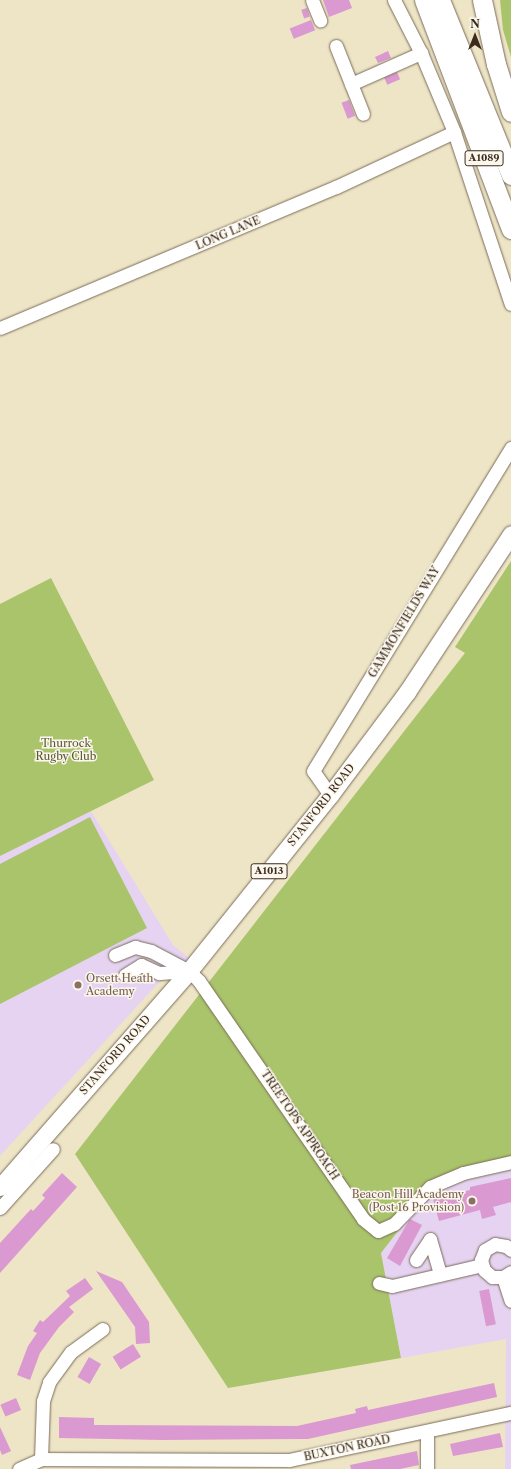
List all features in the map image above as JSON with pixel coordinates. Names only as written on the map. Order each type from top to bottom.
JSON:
[{"type":"highway","points":[[420,0],[458,86]]},
{"type":"highway","points":[[424,0],[458,86]]},
{"type":"highway","points":[[440,0],[511,175]]},
{"type":"highway","points":[[482,0],[496,64],[511,112]]},
{"type":"highway","name":"A1089","points":[[458,86],[511,229]]},
{"type":"main road","name":"STANFORD ROAD","points":[[0,1187],[189,971],[330,795],[407,692],[511,534]]},
{"type":"street","points":[[312,0],[320,20]]},
{"type":"street","points":[[394,0],[421,53],[454,132],[511,304]]},
{"type":"street","points":[[336,46],[363,114]]},
{"type":"street","points":[[351,84],[421,53]]},
{"type":"street","name":"LONG LANE","points":[[0,328],[336,187],[454,132]]},
{"type":"street","name":"GAMMONFIELDS WAY","points":[[330,795],[313,771],[511,448]]},
{"type":"street","points":[[135,947],[141,956],[141,965]]},
{"type":"street","points":[[115,956],[135,947],[151,951],[189,971]]},
{"type":"street","points":[[141,965],[159,973],[189,971]]},
{"type":"street","points":[[125,975],[141,965]]},
{"type":"street","name":"TREETOPS APPROACH","points":[[189,971],[207,990],[363,1219],[378,1231],[394,1224],[430,1186],[464,1173],[511,1162]]},
{"type":"street","points":[[0,1208],[53,1149]]},
{"type":"street","points":[[416,1260],[430,1239],[440,1275]]},
{"type":"street","points":[[509,1246],[490,1246],[482,1254],[482,1265],[492,1277],[507,1274],[511,1301]]},
{"type":"street","points":[[379,1283],[392,1286],[440,1275],[457,1265],[482,1265]]},
{"type":"street","points":[[41,1459],[43,1401],[49,1382],[71,1352],[103,1329]]},
{"type":"street","name":"BUXTON ROAD","points":[[19,1469],[41,1459],[140,1464],[289,1465],[426,1432],[509,1414]]},
{"type":"street","points":[[426,1432],[427,1469]]},
{"type":"shaded area","name":"Orsett Heath Academy","points":[[91,811],[173,945],[189,958],[162,979],[0,1156],[0,856]]},
{"type":"shaded area","points":[[511,1166],[511,1469],[505,1469],[506,1339],[401,1358],[381,1253],[419,1204],[466,1175]]},
{"type":"green space","points":[[500,0],[511,0],[511,57],[503,30]]},
{"type":"green space","points":[[511,561],[511,1166],[466,1175],[419,1204],[381,1253],[401,1358],[228,1388],[75,1154],[465,653],[455,647]]},
{"type":"green space","name":"Thurrock Rugby Club","points":[[51,578],[154,780],[0,856],[0,604]]},
{"type":"green space","points":[[90,817],[147,928],[0,1004],[0,864]]},
{"type":"building","points":[[323,0],[349,0],[352,8],[329,17]]},
{"type":"building","points":[[307,8],[310,17],[304,18],[301,10]]},
{"type":"building","points":[[311,20],[315,30],[294,39],[290,29]]},
{"type":"building","points":[[388,51],[391,58],[378,63],[375,57]]},
{"type":"building","points":[[397,72],[400,79],[387,85],[384,77]]},
{"type":"building","points":[[349,100],[355,116],[348,119],[342,103]]},
{"type":"building","points":[[62,1173],[77,1187],[0,1273],[0,1243],[31,1209],[33,1211],[45,1198],[42,1195]]},
{"type":"building","name":"Beacon Hill Academy (Post 16 Provision)","points":[[511,1178],[511,1202],[493,1207],[496,1215],[482,1219],[480,1210],[439,1221],[433,1199],[470,1190],[470,1187]]},
{"type":"building","points":[[410,1219],[422,1225],[400,1266],[387,1258]]},
{"type":"building","points":[[96,1271],[122,1282],[149,1322],[150,1343],[136,1344],[135,1327]]},
{"type":"building","points":[[85,1278],[93,1289],[69,1307],[74,1312],[59,1327],[40,1353],[30,1380],[17,1375],[28,1346],[37,1333],[33,1331],[40,1320],[43,1322],[70,1296],[66,1291]]},
{"type":"building","points":[[489,1289],[496,1324],[486,1326],[479,1291]]},
{"type":"building","points":[[133,1344],[141,1357],[121,1369],[113,1357]]},
{"type":"building","points":[[89,1357],[101,1364],[90,1384],[78,1377]]},
{"type":"building","points":[[494,1383],[497,1397],[308,1439],[162,1440],[59,1438],[59,1417],[94,1418],[94,1425],[297,1426],[356,1413],[355,1409],[367,1406],[368,1410]]},
{"type":"building","points":[[16,1398],[21,1410],[5,1417],[0,1405]]},
{"type":"building","points":[[0,1427],[11,1451],[2,1455],[0,1450]]},
{"type":"building","points":[[500,1433],[503,1447],[453,1456],[450,1444]]},
{"type":"building","points":[[417,1451],[419,1465],[400,1469],[351,1469],[350,1465]]},
{"type":"place","name":"Orsett Heath Academy","points":[[78,985]]},
{"type":"place","name":"Beacon Hill Academy (Post 16 Provision)","points":[[472,1201]]}]
